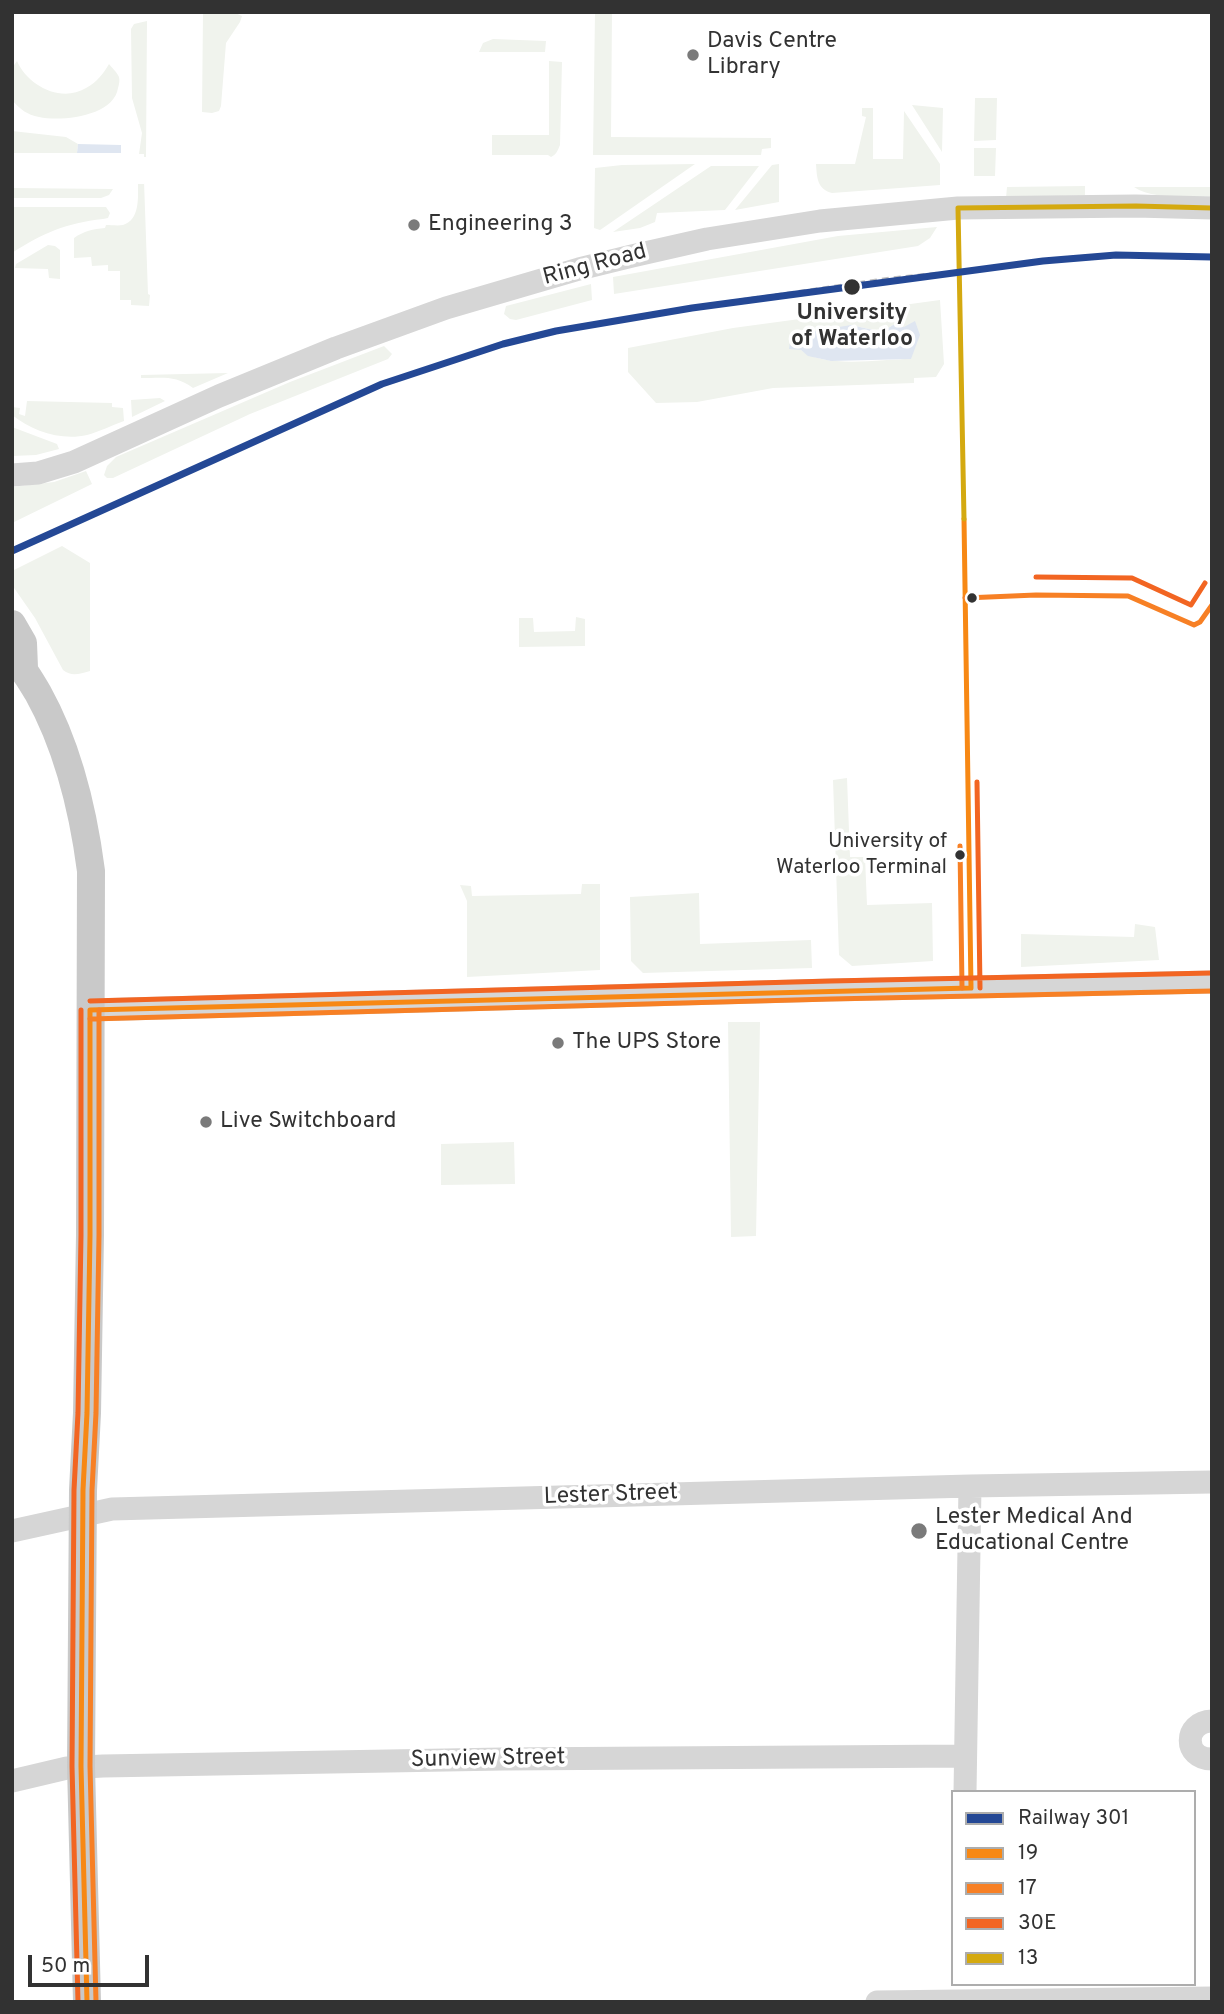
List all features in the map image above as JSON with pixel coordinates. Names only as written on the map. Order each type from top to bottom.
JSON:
[{"type":"main road","points":[[12,624],[23,643],[18,663],[51,716],[60,739],[87,839],[91,871],[90,1235],[81,1766],[87,2002]]},
{"type":"street","name":"Ring Road","points":[[12,475],[37,473],[83,458],[232,390],[446,308],[579,269],[708,239],[820,221],[950,208],[1212,208]]},
{"type":"street","points":[[90,1010],[1212,982]]},
{"type":"street","name":"Lester Street","points":[[12,1531],[112,1509],[1212,1482]]},
{"type":"street","points":[[965,1790],[970,1486]]},
{"type":"street","points":[[1212,1721],[1196,1726],[1190,1742],[1199,1757],[1212,1759]]},
{"type":"street","name":"Sunview Street","points":[[12,1781],[81,1766],[503,1759],[965,1756]]},
{"type":"street","points":[[877,2002],[964,1995],[1212,1998]]},
{"type":"shaded area","points":[[233,12],[242,16],[226,43],[221,106],[219,111],[202,112],[203,13]]},
{"type":"shaded area","points":[[595,12],[612,12],[611,137],[771,138],[771,148],[762,149],[761,155],[593,155]]},
{"type":"shaded area","points":[[147,21],[144,157],[144,154],[139,154],[142,133],[132,98],[131,29],[134,24]]},
{"type":"shaded area","points":[[493,39],[546,41],[545,52],[479,52],[483,43]]},
{"type":"shaded area","points":[[17,61],[29,78],[46,90],[56,93],[66,94],[86,88],[109,64],[119,77],[119,85],[114,97],[97,111],[60,119],[35,116],[24,111],[12,100],[12,68]]},
{"type":"shaded area","points":[[549,61],[562,62],[560,145],[557,152],[551,157],[492,155],[492,135],[549,135]]},
{"type":"shaded area","points":[[975,98],[997,98],[996,140],[974,141]]},
{"type":"shaded area","points":[[912,105],[943,108],[942,152]]},
{"type":"shaded area","points":[[862,108],[873,108],[873,159],[903,159],[904,111],[940,164],[940,185],[832,193],[823,189],[816,164],[855,164],[866,117],[862,116]]},
{"type":"shaded area","points":[[12,131],[66,137],[78,144],[77,153],[12,153]]},
{"type":"shaded area","points":[[78,144],[121,145],[121,153],[77,153]]},
{"type":"shaded area","points":[[974,148],[996,148],[995,176],[974,176]]},
{"type":"shaded area","points":[[695,164],[600,230],[594,228],[595,168]]},
{"type":"shaded area","points":[[779,164],[779,202],[735,210],[772,165]]},
{"type":"shaded area","points":[[711,166],[759,166],[725,210],[657,213],[655,222],[640,228],[613,232]]},
{"type":"shaded area","points":[[144,181],[149,306],[131,305],[131,300],[120,300],[120,271],[108,271],[108,265],[92,266],[91,257],[74,258],[74,238],[105,228],[106,225],[123,225],[133,218],[137,207],[138,184],[144,184]]},
{"type":"shaded area","points":[[1085,186],[1085,195],[1006,198],[1007,187]]},
{"type":"shaded area","points":[[1134,187],[1212,187],[1212,197],[1161,196]]},
{"type":"shaded area","points":[[12,188],[113,189],[109,195],[101,198],[12,198]]},
{"type":"shaded area","points":[[12,207],[106,207],[110,213],[108,218],[55,230],[12,253]]},
{"type":"shaded area","points":[[937,227],[930,238],[918,246],[614,294],[613,277],[838,236]]},
{"type":"shaded area","points":[[48,245],[60,250],[60,279],[49,278],[48,269],[15,268],[16,264]]},
{"type":"shaded area","points":[[591,284],[592,300],[516,320],[504,314],[506,306]]},
{"type":"shaded area","points":[[940,300],[944,364],[936,377],[914,378],[914,383],[773,388],[697,402],[656,403],[628,372],[628,348],[733,328]],"holes":[[[851,325],[882,332],[893,325],[904,328],[911,359],[838,361],[811,356],[801,350]]]},
{"type":"shaded area","points":[[915,321],[920,335],[911,359],[831,361],[808,356],[801,350],[789,349],[791,335],[851,325],[882,332],[893,325],[904,327]]},
{"type":"shaded area","points":[[384,346],[392,354],[388,359],[250,414],[113,478],[104,475],[107,466],[116,457],[290,382]]},
{"type":"shaded area","points":[[228,373],[193,388],[175,379],[141,378],[141,375]]},
{"type":"shaded area","points":[[160,398],[165,401],[132,417],[131,400]]},
{"type":"shaded area","points":[[27,401],[112,403],[112,407],[123,408],[124,421],[87,435],[57,436],[28,426],[12,415],[12,407],[20,408],[19,414],[25,416]]},
{"type":"shaded area","points":[[12,427],[57,444],[59,449],[36,455],[12,456]]},
{"type":"shaded area","points":[[86,471],[92,484],[12,523],[12,487],[54,482]]},
{"type":"shaded area","points":[[62,546],[90,563],[90,671],[76,674],[63,670],[35,618],[12,585],[12,571]]},
{"type":"shaded area","points":[[576,617],[585,619],[585,646],[519,647],[519,618],[533,618],[534,632],[575,631]]},
{"type":"shaded area","points":[[847,778],[850,857],[865,857],[867,905],[932,903],[933,961],[852,966],[839,955],[833,780]]},
{"type":"shaded area","points":[[582,884],[600,884],[600,970],[467,977],[467,901],[460,885],[471,886],[472,896],[581,894]]},
{"type":"shaded area","points":[[699,893],[700,944],[811,940],[812,968],[643,973],[631,961],[630,897]]},
{"type":"shaded area","points":[[1135,924],[1155,927],[1159,960],[1021,967],[1021,934],[1134,937]]},
{"type":"shaded area","points":[[728,1022],[760,1022],[756,1236],[731,1237]]},
{"type":"shaded area","points":[[514,1142],[515,1184],[441,1185],[441,1144]]},
{"type":"railway","points":[[692,308],[940,274]]},
{"type":"rail line","name":"301","points":[[12,551],[382,384],[503,344],[556,331],[692,308],[1043,261],[1116,255],[1212,257]]},
{"type":"transit line","name":"13","points":[[958,208],[964,519]]},
{"type":"transit line","name":"13","points":[[958,208],[1212,208]]},
{"type":"transit line","name":"19","points":[[964,519],[971,988]]},
{"type":"transit line","name":"30E","points":[[1036,577],[1132,578],[1191,605],[1205,583]]},
{"type":"transit line","name":"17","points":[[965,598],[1036,595],[1128,596],[1194,625],[1200,622],[1212,605]]},
{"type":"transit line","name":"30E","points":[[977,782],[980,988]]},
{"type":"transit line","name":"17","points":[[960,846],[962,988]]},
{"type":"transit line","name":"30E","points":[[90,1001],[1212,973]]},
{"type":"transit line","name":"19","points":[[90,1010],[971,988]]},
{"type":"transit line","name":"17","points":[[90,1019],[1212,991]]},
{"type":"transit line","name":"30E","points":[[78,2002],[72,1766],[74,1490],[81,1235],[81,1010]]},
{"type":"transit line","name":"19","points":[[87,2002],[81,1766],[83,1490],[90,1235],[90,1010]]},
{"type":"transit line","name":"17","points":[[96,2002],[90,1766],[92,1490],[99,1235],[99,1010]]},
{"type":"place","name":"Davis Centre Library","points":[[693,55]]},
{"type":"place","name":"Engineering 3","points":[[414,225]]},
{"type":"place","name":"University of Waterloo","points":[[852,287]]},
{"type":"place","name":"University of Waterloo Terminal","points":[[960,855]]},
{"type":"place","name":"The UPS Store","points":[[558,1043]]},
{"type":"place","name":"Live Switchboard","points":[[206,1122]]},
{"type":"place","name":"Lester Medical And Educational Centre","points":[[919,1531]]}]
